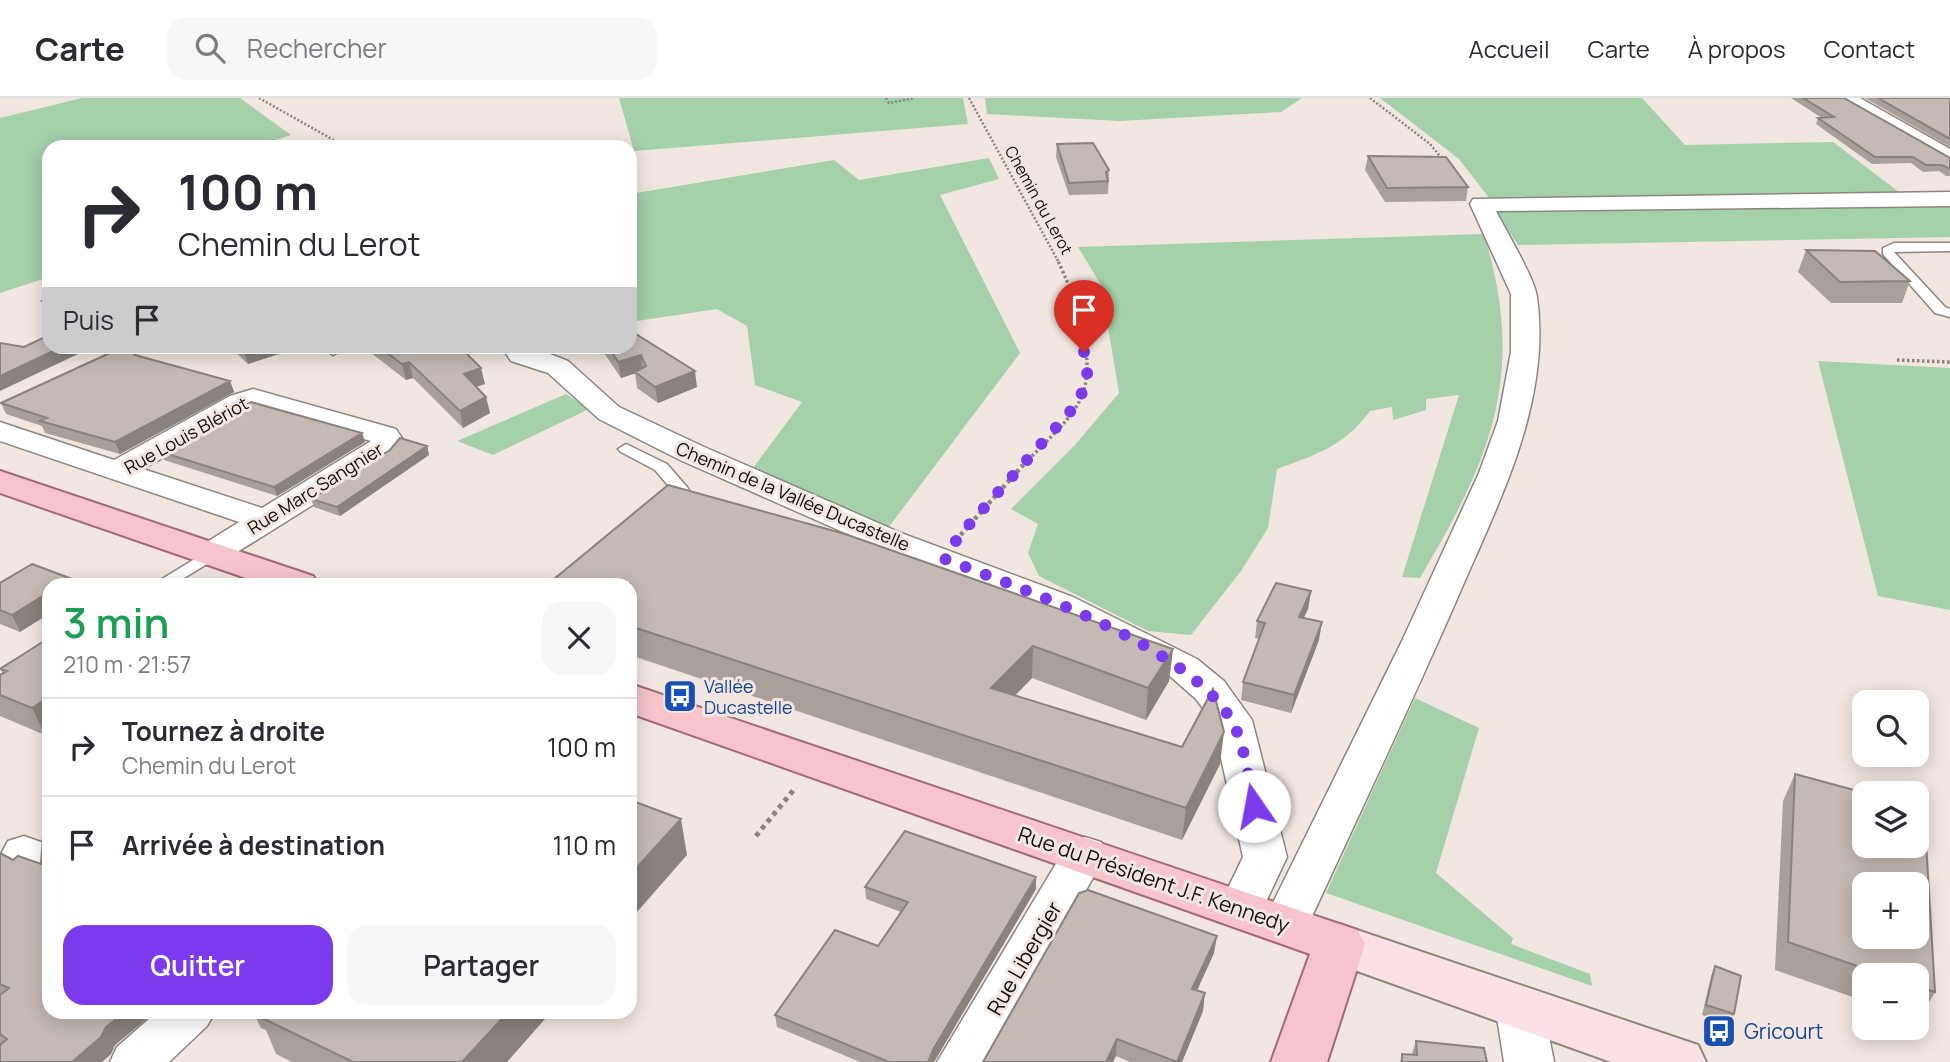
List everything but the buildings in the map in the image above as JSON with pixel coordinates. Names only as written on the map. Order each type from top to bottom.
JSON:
[{"type":"main road","points":[[0,481],[281,578]]},
{"type":"main road","name":"Rue du Président J.F. Kennedy","points":[[637,700],[1085,853],[1263,918],[1519,1004],[1678,1062]]},
{"type":"main road","points":[[1299,1062],[1339,944]]},
{"type":"street","points":[[1846,98],[1950,158]]},
{"type":"street","points":[[1921,141],[1950,141]]},
{"type":"street","points":[[1263,918],[1420,641],[1495,473],[1513,421],[1525,352],[1524,294],[1481,204],[1950,199]]},
{"type":"street","name":"Chemin de la Vallée Ducastelle","points":[[520,354],[558,366],[609,413],[889,540],[945,559],[1060,605],[1184,668],[1210,690],[1232,720],[1237,734],[1265,857],[1263,918]]},
{"type":"street","name":"Rue Louis Blériot","points":[[117,471],[240,402],[253,398],[359,428]]},
{"type":"street","name":"Rue Marc Sangnier","points":[[211,554],[389,442],[385,435],[359,428]]},
{"type":"street","points":[[0,431],[117,471]]},
{"type":"street","name":"Rue Louis Blériot","points":[[117,471],[264,520]]},
{"type":"street","name":"Rue Libergier","points":[[962,1062],[1085,853]]},
{"type":"street","points":[[1519,1004],[1529,1062]]},
{"type":"street","points":[[135,1062],[182,1019]]},
{"type":"lane","points":[[1950,247],[1894,247],[1887,251],[1940,310],[1950,313]]},
{"type":"lane","points":[[626,449],[661,467],[681,490],[671,503],[653,516]]},
{"type":"lane","points":[[173,578],[211,554]]},
{"type":"path","points":[[259,98],[332,140]]},
{"type":"path","points":[[886,98],[889,103],[914,98]]},
{"type":"path","name":"Chemin du Lerot","points":[[945,559],[959,536],[1077,404],[1088,379],[1076,299],[1048,239],[969,98]]},
{"type":"path","points":[[1370,98],[1430,144],[1481,204]]},
{"type":"path","points":[[1898,360],[1950,362]]},
{"type":"path","points":[[756,836],[817,763]]},
{"type":"green space","points":[[82,98],[240,98],[291,135],[276,140],[42,140],[42,279],[0,293],[0,118]]},
{"type":"green space","points":[[619,98],[963,98],[968,124],[637,151],[637,140],[631,140]]},
{"type":"green space","points":[[985,98],[1302,98],[1281,112],[1120,121],[987,114]]},
{"type":"green space","points":[[1380,98],[1642,98],[1685,145],[1833,142],[1899,192],[1490,199],[1459,159]]},
{"type":"green space","points":[[989,158],[999,179],[940,195],[1020,353],[888,528],[753,468],[802,402],[755,385],[747,326],[717,309],[637,321],[637,193],[834,160],[859,180]]},
{"type":"green space","points":[[1950,205],[1950,237],[1518,245],[1493,208]]},
{"type":"green space","points":[[1484,234],[1497,284],[1502,330],[1501,373],[1495,414],[1483,454],[1466,493],[1420,578],[1402,577],[1459,395],[1426,399],[1426,410],[1393,420],[1392,407],[1370,411],[1350,433],[1328,448],[1277,469],[1268,528],[1241,571],[1191,635],[1148,631],[1039,576],[1028,553],[1038,524],[1011,509],[1074,446],[1119,393],[1101,285],[1078,247]]},
{"type":"green space","points":[[1818,361],[1950,368],[1950,610],[1878,596]]},
{"type":"green space","points":[[566,394],[589,409],[493,455],[457,441]]},
{"type":"green space","points":[[1415,698],[1479,728],[1436,873],[1513,938],[1511,944],[1590,974],[1592,986],[1326,893]]},
{"type":"place","name":"Vallée Ducastelle","points":[[680,696]]},
{"type":"place","name":"Gricourt","points":[[1719,1031]]},
{"type":"route","points":[[1084,352],[1088,379],[1077,404],[959,536],[945,559],[1060,605],[1184,668],[1210,690],[1232,720],[1254,806]]}]
